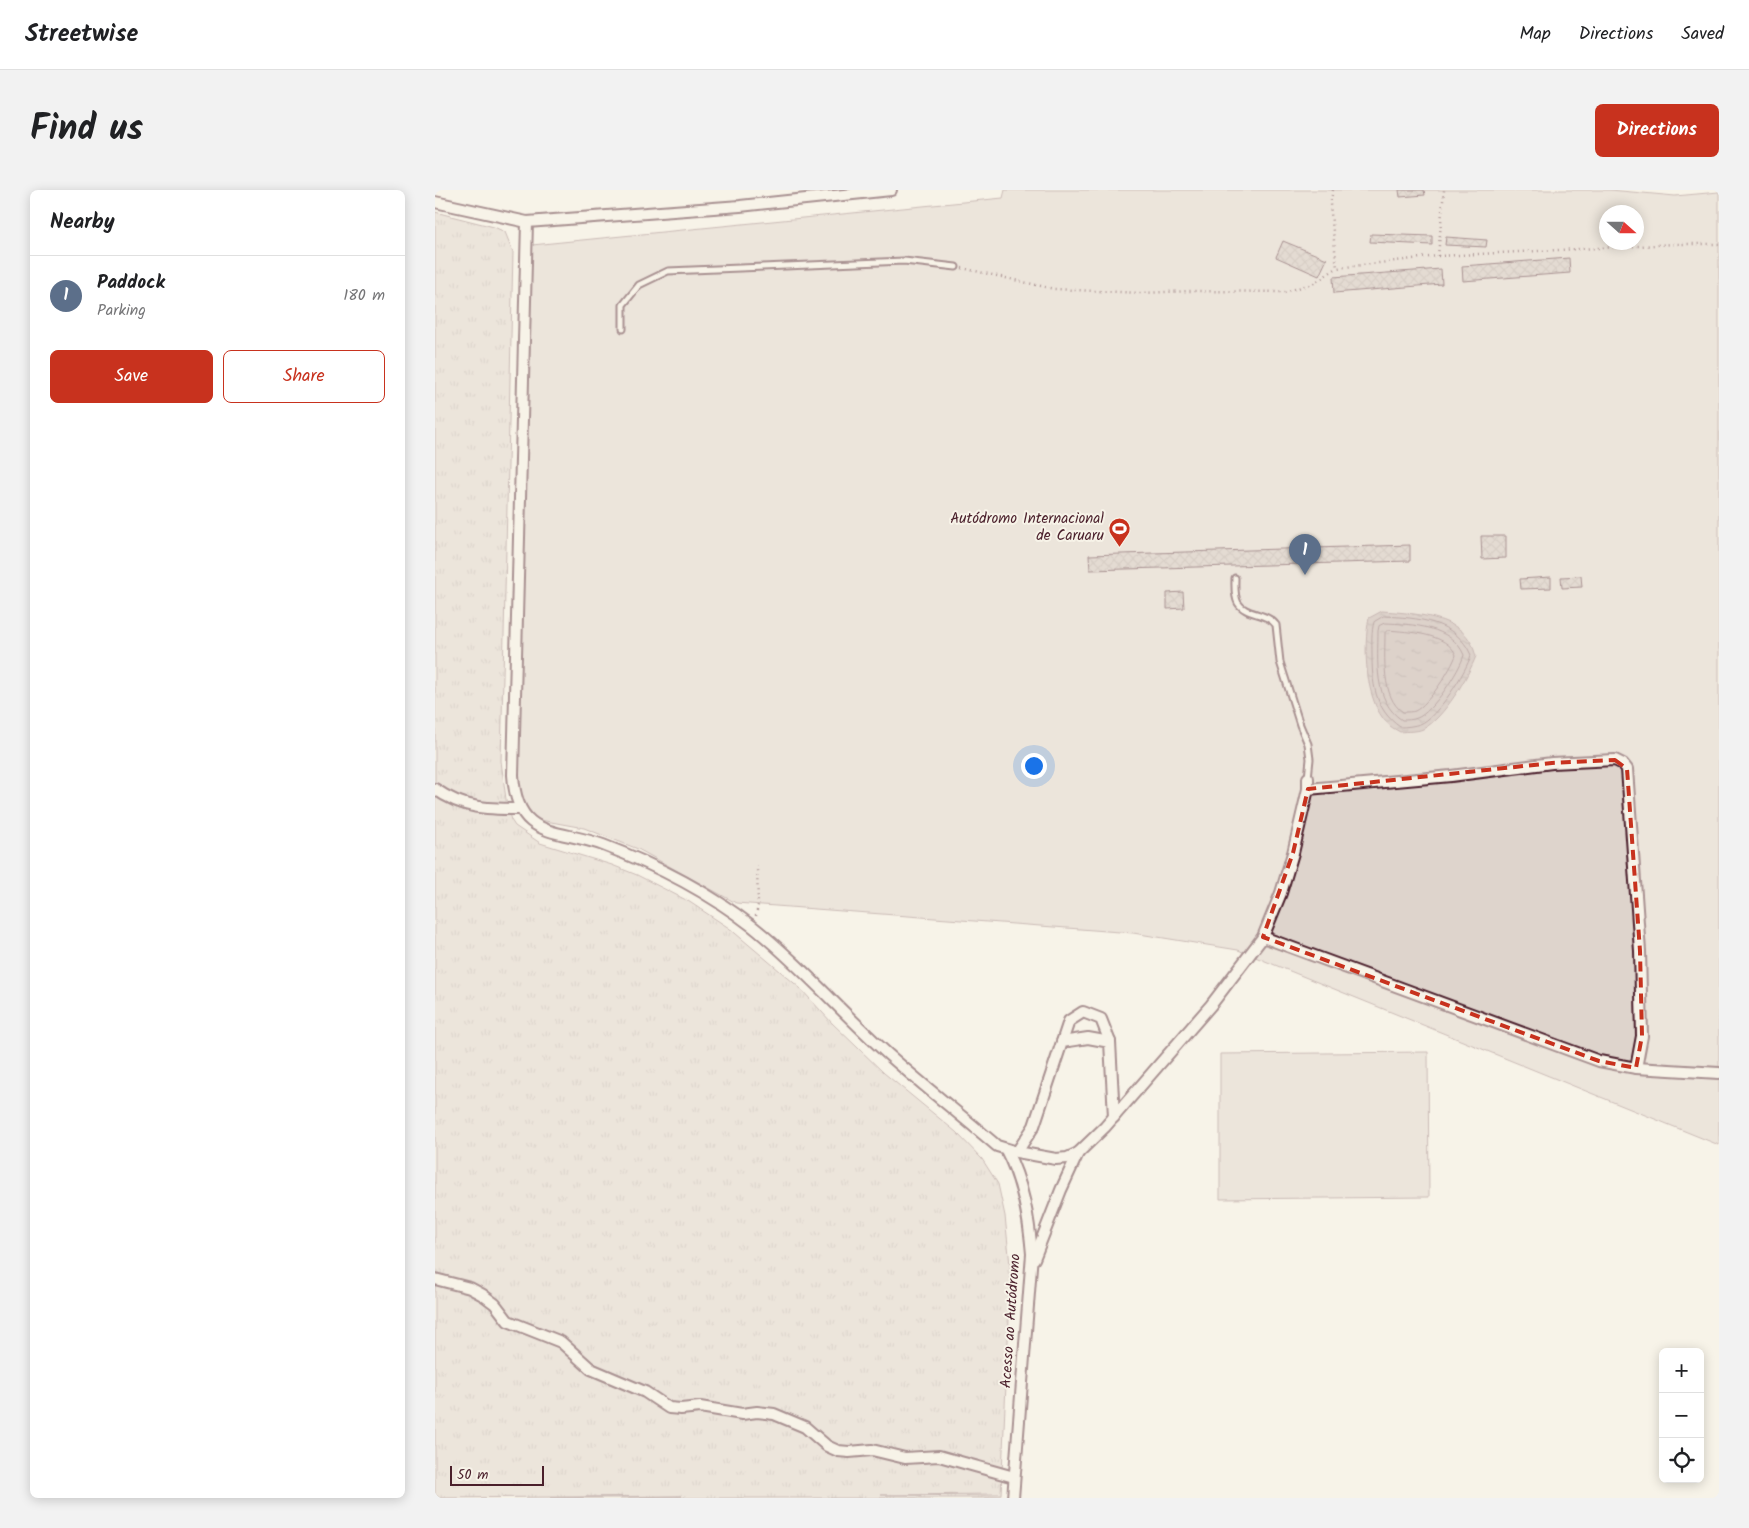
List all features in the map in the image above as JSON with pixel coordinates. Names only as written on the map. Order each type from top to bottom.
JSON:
[{"type":"street","points":[[435,202],[527,222],[740,206],[891,190]]},
{"type":"street","points":[[527,222],[513,775],[514,790],[520,809],[526,818],[537,826],[555,833],[598,843],[640,859],[677,877],[733,911],[753,927],[890,1055],[997,1146],[1006,1150],[1056,1159],[1078,1154]]},
{"type":"street","points":[[1032,1262],[1061,1190],[1078,1154],[1114,1117],[1211,1005],[1263,937],[1281,893],[1293,853],[1308,784],[1451,776],[1615,756],[1627,769],[1641,951],[1642,1036],[1636,1068]]},
{"type":"street","points":[[435,789],[444,796],[462,804],[489,809],[520,809]]},
{"type":"street","points":[[1263,937],[1599,1061],[1636,1068],[1719,1074]]},
{"type":"street","points":[[1017,1152],[1034,1126],[1069,1021],[1083,1012],[1101,1019],[1111,1042],[1114,1117]]},
{"type":"street","points":[[1062,1042],[1088,1038],[1111,1042]]},
{"type":"street","name":"Acesso ao Autódromo","points":[[1006,1150],[1015,1168],[1029,1223],[1032,1262],[1013,1498]]},
{"type":"street","points":[[435,1279],[477,1291],[495,1304],[508,1321],[561,1342],[591,1369],[645,1392],[669,1408],[700,1407],[741,1414],[757,1412],[774,1414],[805,1427],[827,1446],[838,1451],[872,1450],[905,1458],[939,1456],[1014,1477]]},
{"type":"lane","points":[[623,329],[623,305],[639,285],[667,271],[905,261],[956,267]]},
{"type":"lane","points":[[1235,578],[1238,604],[1272,619],[1276,624],[1280,662],[1308,744],[1311,759],[1308,784]]},
{"type":"path","points":[[1333,190],[1330,204],[1337,268]]},
{"type":"path","points":[[1439,256],[1445,190]]},
{"type":"path","points":[[956,267],[1054,289],[1140,292],[1285,292],[1314,283],[1337,268],[1439,256],[1719,244]]},
{"type":"path","points":[[753,927],[758,905],[757,866]]},
{"type":"highlighted area","points":[[1615,760],[1627,769],[1640,951],[1642,1036],[1636,1068],[1599,1061],[1263,937],[1293,853],[1308,789],[1552,763]]},
{"type":"green space","name":"Autódromo Internacional de Caruaru","points":[[1005,190],[1610,190],[1675,196],[1719,192],[1719,1145],[1238,950],[1133,933],[736,903],[638,849],[584,828],[529,818],[514,784],[532,245],[1003,198]]},
{"type":"green space","points":[[435,212],[494,227],[505,232],[513,252],[501,761],[507,807],[511,820],[515,826],[540,843],[612,865],[637,875],[688,901],[729,928],[800,988],[832,1023],[884,1073],[956,1132],[982,1159],[998,1184],[1005,1216],[1011,1275],[1001,1494],[881,1495],[1002,1496],[1001,1498],[550,1498],[682,1496],[435,1498]]},
{"type":"green space","points":[[1428,1052],[1429,1197],[1220,1199],[1220,1054]]},
{"type":"water","points":[[1382,611],[1431,617],[1443,621],[1463,632],[1473,646],[1476,656],[1461,685],[1439,716],[1421,730],[1400,732],[1393,728],[1380,713],[1374,701],[1367,673],[1367,630],[1369,618]]},
{"type":"building","points":[[1399,190],[1424,190],[1425,195],[1400,197]]},
{"type":"building","points":[[1371,234],[1432,236],[1432,245],[1370,242]]},
{"type":"building","points":[[1446,237],[1487,240],[1486,247],[1445,245]]},
{"type":"building","points":[[1283,241],[1327,259],[1319,276],[1276,257]]},
{"type":"building","points":[[1569,258],[1570,273],[1463,281],[1462,266]]},
{"type":"building","points":[[1441,269],[1442,284],[1334,293],[1333,277]]},
{"type":"building","points":[[1481,536],[1506,536],[1506,558],[1482,559]]},
{"type":"building","points":[[1410,545],[1410,561],[1090,570],[1089,555]]},
{"type":"building","points":[[1581,576],[1582,587],[1562,588],[1561,577]]},
{"type":"building","points":[[1551,577],[1551,588],[1521,589],[1520,579]]},
{"type":"building","points":[[1183,592],[1184,608],[1167,609],[1167,593]]},
{"type":"place","name":"Autódromo Internacional de Caruaru","points":[[1120,547]]},
{"type":"place","name":"Paddock","points":[[1305,575]]}]
